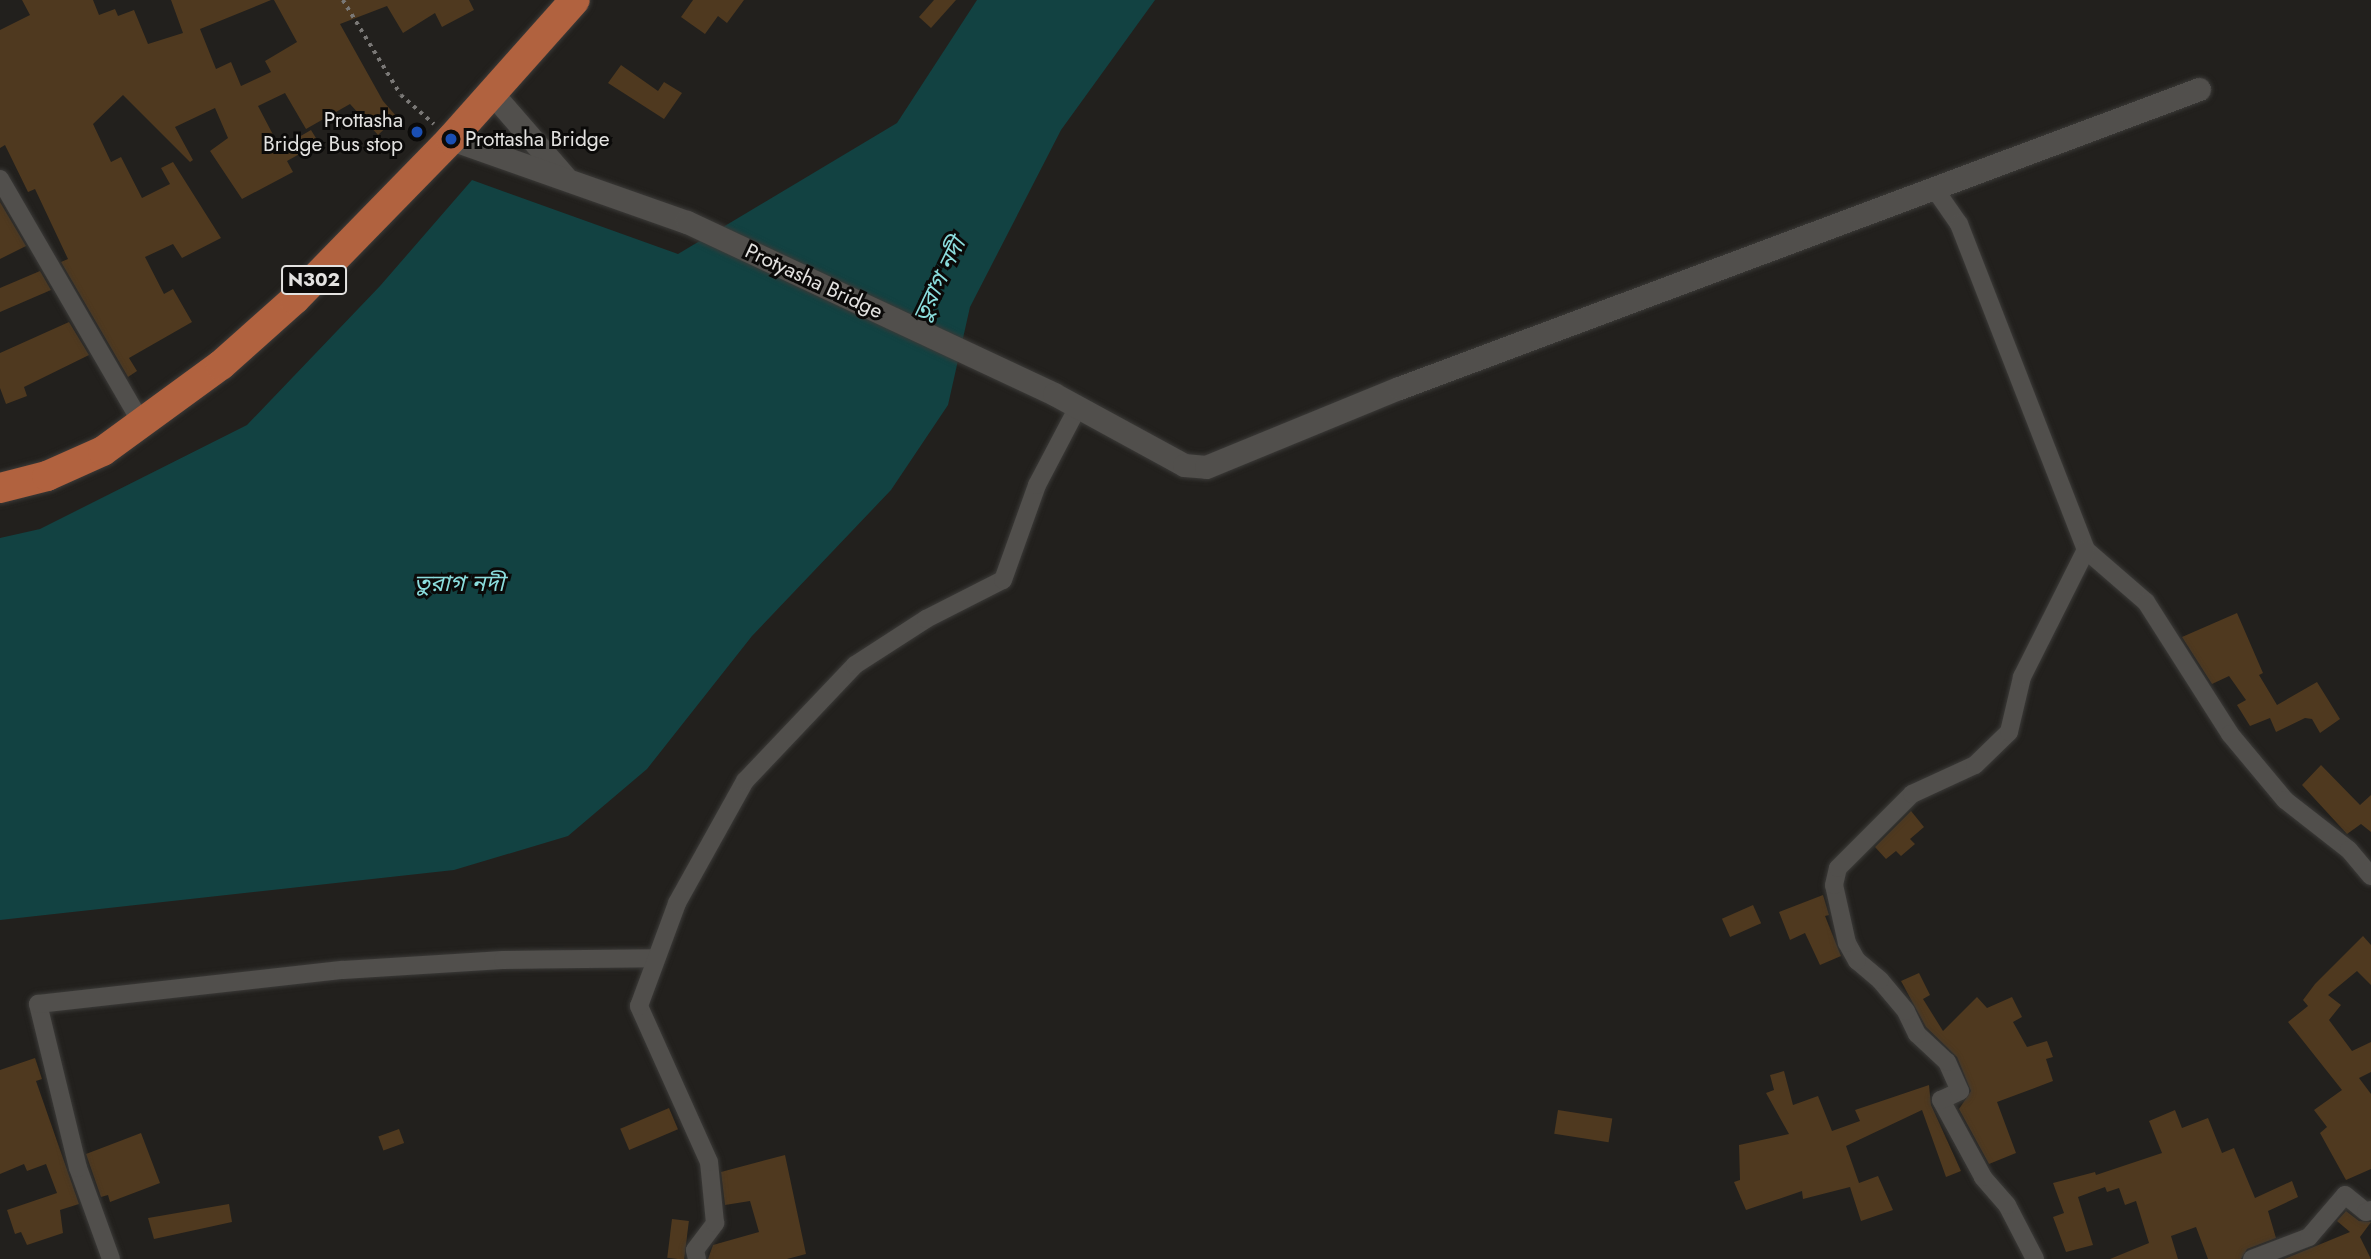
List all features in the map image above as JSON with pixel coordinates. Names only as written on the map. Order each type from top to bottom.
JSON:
[{"type":"highway","name":"N302","points":[[0,488],[47,476],[103,451],[143,426],[221,365],[295,299],[452,139],[575,0]]},
{"type":"street","name":"Protyasha Bridge","points":[[452,139],[687,222],[1054,394],[1184,465],[1206,467],[1399,388],[2199,89]]},
{"type":"street","points":[[492,93],[566,178]]},
{"type":"street","points":[[0,179],[143,426]]},
{"type":"street","points":[[1934,188],[1959,224],[2086,550],[2146,602],[2230,734],[2285,800],[2349,850],[2371,876]]},
{"type":"street","points":[[697,1259],[695,1250],[715,1223],[716,1204],[709,1162],[639,1006],[677,903],[745,781],[855,665],[926,619],[1003,580],[1037,485],[1078,407]]},
{"type":"street","points":[[2035,1259],[2007,1205],[1983,1177],[1941,1100],[1960,1091],[1947,1062],[1917,1034],[1906,1011],[1880,980],[1857,961],[1847,943],[1834,885],[1838,867],[1912,794],[1975,765],[2009,732],[2022,677],[2086,550]]},
{"type":"street","points":[[111,1259],[78,1168],[38,1004],[343,970],[503,960],[656,958]]},
{"type":"street","points":[[2252,1259],[2309,1237],[2345,1195],[2366,1212],[2371,1210]]},
{"type":"path","points":[[343,0],[401,95],[452,139]]},
{"type":"water","name":"তুরাগ নদী","points":[[977,0],[1155,0],[1061,130],[970,307],[948,405],[891,490],[752,636],[647,769],[568,836],[454,870],[0,920],[0,538],[40,529],[247,425],[380,286],[472,180],[678,254],[897,123]]},
{"type":"building","points":[[22,0],[93,0],[99,15],[115,9],[118,16],[134,10],[148,44],[183,33],[171,0],[271,0],[200,29],[216,69],[231,62],[241,86],[271,72],[265,61],[297,42],[274,0],[469,0],[474,10],[442,27],[435,13],[403,33],[387,6],[340,24],[383,101],[397,117],[378,135],[350,104],[306,129],[285,93],[258,106],[280,148],[311,130],[319,143],[287,161],[293,172],[242,199],[210,151],[228,138],[215,108],[175,127],[193,160],[190,162],[123,95],[93,124],[111,162],[121,157],[142,198],[170,184],[161,168],[173,162],[221,238],[182,258],[173,244],[145,257],[164,294],[173,289],[192,322],[129,358],[137,371],[128,377],[61,262],[68,259],[35,189],[28,192],[5,145],[0,148],[0,30],[30,15]]},
{"type":"building","points":[[693,0],[744,0],[727,23],[718,16],[705,34],[681,17]]},
{"type":"building","points":[[934,0],[956,0],[931,28],[919,17]]},
{"type":"building","points":[[621,65],[658,91],[664,82],[682,93],[664,119],[608,83]]},
{"type":"building","points":[[0,202],[26,246],[0,259]]},
{"type":"building","points":[[40,271],[51,290],[0,312],[0,288]]},
{"type":"building","points":[[69,322],[89,355],[24,387],[27,396],[6,404],[0,388],[0,353]]},
{"type":"building","points":[[2237,613],[2263,673],[2259,675],[2277,705],[2317,682],[2340,719],[2320,733],[2312,719],[2305,718],[2276,732],[2270,718],[2250,726],[2237,705],[2246,700],[2229,676],[2212,684],[2182,637]]},
{"type":"building","points":[[2321,765],[2360,805],[2371,795],[2371,832],[2361,824],[2347,834],[2302,785]]},
{"type":"building","points":[[1911,811],[1924,827],[1910,839],[1915,844],[1901,856],[1896,851],[1886,859],[1875,847]]},
{"type":"building","points":[[1823,895],[1829,915],[1825,916],[1841,956],[1820,965],[1805,933],[1790,940],[1779,912]]},
{"type":"building","points":[[1753,905],[1761,923],[1730,937],[1722,919]]},
{"type":"building","points":[[2363,936],[2371,945],[2371,985],[2357,971],[2328,995],[2341,1005],[2329,1020],[2352,1051],[2371,1042],[2371,1072],[2359,1078],[2371,1094],[2371,1169],[2346,1180],[2320,1133],[2327,1127],[2314,1110],[2342,1090],[2288,1022],[2308,1006],[2303,1000],[2315,984]]},
{"type":"building","points":[[1919,973],[1930,995],[1923,999],[1943,1031],[1977,997],[1987,1008],[2012,997],[2022,1017],[2013,1022],[2027,1047],[2047,1041],[2053,1057],[2046,1059],[2053,1081],[1997,1102],[2016,1153],[1989,1164],[1959,1109],[1971,1091],[1957,1057],[1926,1027],[1901,981]]},
{"type":"building","points":[[35,1058],[42,1079],[36,1081],[79,1204],[60,1210],[63,1233],[27,1245],[21,1232],[15,1234],[7,1210],[57,1193],[46,1164],[27,1171],[24,1164],[0,1174],[0,1070]]},
{"type":"building","points":[[1784,1071],[1793,1105],[1818,1096],[1832,1131],[1860,1121],[1855,1110],[1929,1085],[1931,1105],[1961,1171],[1946,1177],[1922,1110],[1846,1146],[1859,1183],[1878,1176],[1893,1210],[1861,1221],[1850,1187],[1803,1199],[1802,1191],[1746,1210],[1734,1182],[1740,1180],[1739,1145],[1789,1134],[1766,1093],[1774,1090],[1770,1075]]},
{"type":"building","points":[[669,1108],[678,1129],[629,1150],[620,1129]]},
{"type":"building","points":[[1558,1110],[1612,1119],[1609,1142],[1554,1134]]},
{"type":"building","points":[[2175,1110],[2182,1128],[2208,1118],[2222,1153],[2234,1148],[2255,1198],[2292,1181],[2298,1197],[2268,1211],[2276,1238],[2247,1249],[2241,1259],[2208,1259],[2196,1227],[2171,1236],[2178,1259],[2110,1259],[2149,1243],[2136,1201],[2125,1205],[2119,1188],[2107,1192],[2105,1187],[2078,1197],[2093,1245],[2066,1252],[2053,1217],[2064,1213],[2053,1183],[2095,1172],[2096,1175],[2162,1153],[2149,1121]]},
{"type":"building","points":[[399,1129],[404,1143],[383,1151],[378,1137]]},
{"type":"building","points":[[141,1133],[160,1183],[110,1202],[108,1195],[101,1197],[86,1154]]},
{"type":"building","points":[[785,1155],[806,1254],[787,1259],[708,1259],[713,1245],[759,1232],[750,1201],[725,1205],[721,1172]]},
{"type":"building","points":[[229,1204],[232,1222],[154,1239],[148,1218]]},
{"type":"building","points":[[2346,1211],[2359,1221],[2371,1222],[2360,1237],[2371,1259],[2284,1259],[2350,1232],[2337,1221]]},
{"type":"building","points":[[672,1219],[689,1221],[684,1259],[667,1258]]},
{"type":"place","name":"Prottasha Bridge Bus stop","points":[[417,132]]},
{"type":"place","name":"Prottasha Bridge","points":[[451,139]]}]
